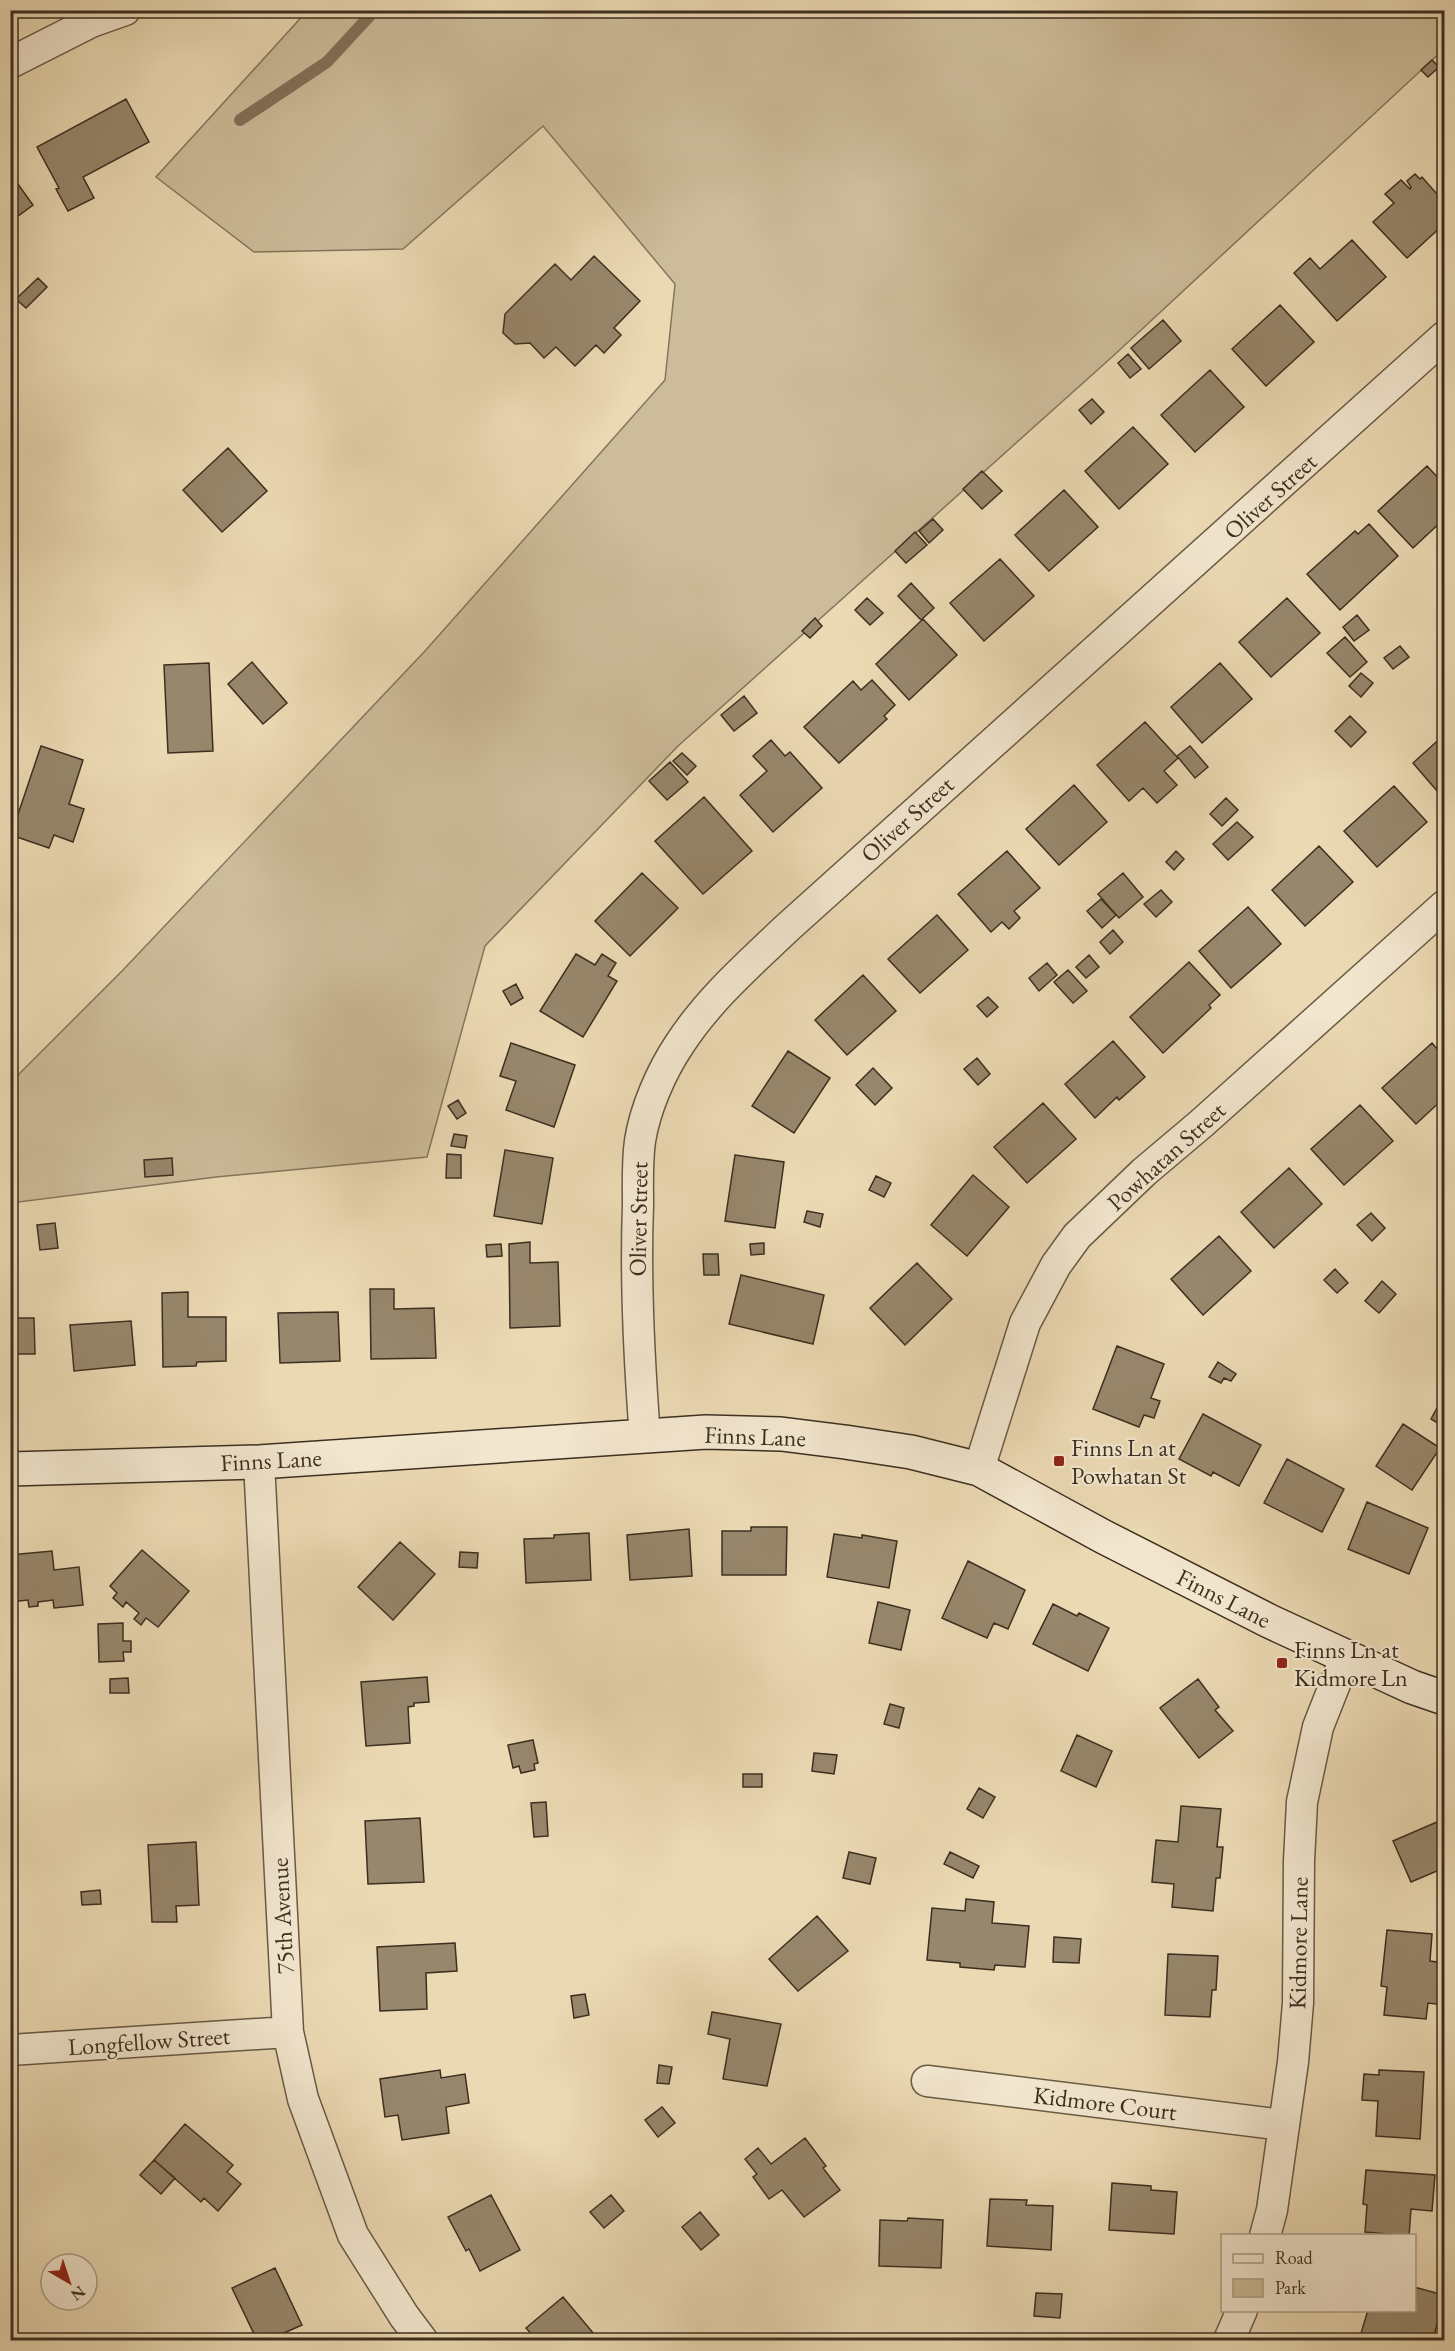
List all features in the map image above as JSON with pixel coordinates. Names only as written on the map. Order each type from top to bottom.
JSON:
[{"type":"street","points":[[10,63],[91,22],[124,10]]},
{"type":"street","name":"Oliver Street","points":[[645,1437],[638,1349],[637,1227],[640,1141],[654,1094],[678,1047],[700,1015],[742,970],[787,928],[1444,337]]},
{"type":"street","name":"Powhatan Street","points":[[979,1468],[1025,1323],[1056,1265],[1077,1236],[1144,1172],[1219,1109],[1444,906]]},
{"type":"street","name":"Finns Lane","points":[[10,1469],[259,1462],[706,1432],[781,1434],[911,1452],[979,1468],[1104,1537],[1269,1621],[1412,1687],[1444,1698]]},
{"type":"street","name":"75th Avenue","points":[[259,1462],[288,2032],[303,2098],[353,2235],[404,2316],[423,2340]]},
{"type":"street","name":"Kidmore Lane","points":[[1265,2234],[1272,2210],[1298,2003],[1299,1861],[1302,1802],[1318,1727],[1346,1656]]},
{"type":"street","name":"Longfellow Street","points":[[10,2050],[288,2032]]},
{"type":"street","name":"Kidmore Court","points":[[927,2081],[1284,2125]]},
{"type":"street","points":[[1229,2340],[1241,2312]]},
{"type":"green space","points":[[307,11],[1444,11],[1444,49],[1112,357],[678,746],[485,946],[427,1157],[216,1177],[11,1203],[11,1082],[123,970],[425,651],[665,380],[675,284],[543,126],[403,249],[254,252],[156,177]]},
{"type":"building","points":[[1432,60],[1439,67],[1428,77],[1421,70]]},
{"type":"building","points":[[126,99],[149,142],[83,177],[94,198],[68,211],[56,189],[59,188],[37,147]]},
{"type":"building","points":[[10,173],[33,205],[10,222]]},
{"type":"building","points":[[1415,174],[1420,179],[1422,177],[1444,202],[1444,224],[1407,258],[1373,222],[1394,203],[1385,194],[1401,180],[1410,189],[1407,181]]},
{"type":"building","points":[[1352,240],[1386,277],[1337,321],[1294,273],[1310,258],[1320,269]]},
{"type":"building","points":[[594,256],[640,301],[614,328],[621,335],[604,353],[596,345],[575,366],[556,347],[544,358],[530,343],[515,344],[503,333],[505,314],[555,264],[571,280]]},
{"type":"building","points":[[38,278],[47,287],[26,308],[16,299]]},
{"type":"building","points":[[1280,305],[1314,342],[1266,386],[1232,349]]},
{"type":"building","points":[[1163,320],[1181,341],[1149,369],[1131,348]]},
{"type":"building","points":[[1128,354],[1141,369],[1130,378],[1118,363]]},
{"type":"building","points":[[1210,370],[1244,407],[1195,452],[1161,415]]},
{"type":"building","points":[[1092,399],[1104,412],[1091,424],[1079,410]]},
{"type":"building","points":[[1133,427],[1168,464],[1119,509],[1085,471]]},
{"type":"building","points":[[228,448],[267,491],[222,532],[183,490]]},
{"type":"building","points":[[1427,466],[1444,484],[1444,519],[1413,548],[1378,511]]},
{"type":"building","points":[[982,471],[1002,491],[982,509],[963,489]]},
{"type":"building","points":[[1064,490],[1098,527],[1049,571],[1015,535]]},
{"type":"building","points":[[933,519],[943,530],[929,543],[919,531]]},
{"type":"building","points":[[1369,524],[1398,556],[1340,610],[1307,574],[1355,531],[1358,534]]},
{"type":"building","points":[[915,532],[927,545],[906,563],[895,551]]},
{"type":"building","points":[[1000,559],[1034,596],[984,641],[950,603]]},
{"type":"building","points":[[911,583],[934,608],[921,620],[898,596]]},
{"type":"building","points":[[867,598],[883,613],[870,625],[855,610]]},
{"type":"building","points":[[1287,598],[1320,633],[1271,677],[1239,642]]},
{"type":"building","points":[[1357,615],[1369,630],[1354,641],[1343,627]]},
{"type":"building","points":[[815,618],[822,626],[810,638],[802,631]]},
{"type":"building","points":[[923,619],[957,655],[909,700],[876,664]]},
{"type":"building","points":[[1345,637],[1367,662],[1350,677],[1327,653]]},
{"type":"building","points":[[1400,646],[1409,657],[1393,669],[1384,658]]},
{"type":"building","points":[[252,662],[287,703],[263,724],[228,684]]},
{"type":"building","points":[[209,663],[213,751],[168,753],[164,665]]},
{"type":"building","points":[[1220,663],[1252,699],[1202,743],[1171,707]]},
{"type":"building","points":[[1361,673],[1373,683],[1361,697],[1349,686]]},
{"type":"building","points":[[872,680],[895,705],[884,716],[887,719],[839,763],[804,727],[853,681],[861,690]]},
{"type":"building","points":[[744,696],[757,713],[734,731],[721,715]]},
{"type":"building","points":[[1350,716],[1366,732],[1351,747],[1335,731]]},
{"type":"building","points":[[1145,722],[1178,758],[1164,771],[1177,785],[1157,803],[1143,788],[1129,801],[1097,765]]},
{"type":"building","points":[[1444,735],[1444,799],[1413,763]]},
{"type":"building","points":[[771,740],[785,756],[790,752],[822,788],[773,832],[740,795],[767,771],[753,756]]},
{"type":"building","points":[[41,746],[83,760],[69,804],[84,809],[73,842],[54,835],[49,848],[11,835]]},
{"type":"building","points":[[1190,746],[1208,767],[1195,778],[1177,756]]},
{"type":"building","points":[[682,753],[696,766],[687,775],[673,761]]},
{"type":"building","points":[[670,762],[688,782],[667,800],[649,781]]},
{"type":"building","points":[[1074,785],[1107,822],[1059,865],[1026,829]]},
{"type":"building","points":[[1394,786],[1427,822],[1377,867],[1344,831]]},
{"type":"building","points":[[704,797],[752,851],[703,894],[655,841]]},
{"type":"building","points":[[1226,798],[1238,810],[1222,826],[1210,814]]},
{"type":"building","points":[[1237,822],[1253,837],[1228,860],[1213,844]]},
{"type":"building","points":[[1319,846],[1353,882],[1305,926],[1272,890]]},
{"type":"building","points":[[1007,851],[1040,888],[1014,911],[1020,918],[1009,929],[1002,922],[991,932],[958,894]]},
{"type":"building","points":[[1176,851],[1184,859],[1174,870],[1166,862]]},
{"type":"building","points":[[642,873],[678,908],[630,956],[595,921]]},
{"type":"building","points":[[1123,873],[1143,897],[1119,918],[1098,894]]},
{"type":"building","points":[[1161,890],[1172,902],[1156,917],[1144,904]]},
{"type":"building","points":[[1101,899],[1116,915],[1102,928],[1087,911]]},
{"type":"building","points":[[1248,907],[1281,944],[1231,988],[1199,951]]},
{"type":"building","points":[[937,915],[968,950],[920,993],[888,959]]},
{"type":"building","points":[[1113,930],[1123,942],[1110,954],[1100,942]]},
{"type":"building","points":[[576,954],[595,965],[602,954],[616,963],[608,976],[617,981],[583,1037],[540,1011]]},
{"type":"building","points":[[1089,955],[1099,967],[1086,978],[1076,967]]},
{"type":"building","points":[[1189,962],[1220,995],[1209,1005],[1211,1008],[1163,1053],[1130,1017]]},
{"type":"building","points":[[1047,963],[1057,975],[1039,991],[1029,978]]},
{"type":"building","points":[[1068,970],[1087,991],[1073,1003],[1054,982]]},
{"type":"building","points":[[863,975],[896,1011],[847,1055],[815,1020]]},
{"type":"building","points":[[516,984],[523,998],[511,1005],[503,991]]},
{"type":"building","points":[[988,997],[998,1007],[987,1017],[977,1006]]},
{"type":"building","points":[[1113,1041],[1145,1077],[1119,1100],[1117,1097],[1095,1118],[1065,1084]]},
{"type":"building","points":[[511,1043],[575,1065],[554,1127],[506,1110],[516,1081],[500,1076]]},
{"type":"building","points":[[1432,1043],[1444,1057],[1444,1098],[1416,1124],[1382,1088]]},
{"type":"building","points":[[788,1051],[830,1078],[794,1133],[752,1106]]},
{"type":"building","points":[[977,1058],[990,1074],[978,1085],[964,1069]]},
{"type":"building","points":[[873,1068],[892,1088],[875,1105],[856,1085]]},
{"type":"building","points":[[458,1100],[466,1113],[457,1119],[448,1106]]},
{"type":"building","points":[[1043,1103],[1076,1139],[1027,1183],[994,1147]]},
{"type":"building","points":[[1360,1105],[1393,1141],[1344,1185],[1311,1149]]},
{"type":"building","points":[[454,1134],[467,1136],[465,1148],[451,1146]]},
{"type":"building","points":[[505,1150],[553,1158],[542,1224],[494,1216]]},
{"type":"building","points":[[447,1154],[461,1155],[461,1178],[446,1178]]},
{"type":"building","points":[[735,1155],[784,1162],[775,1228],[725,1221]]},
{"type":"building","points":[[172,1158],[173,1175],[145,1177],[144,1160]]},
{"type":"building","points":[[1289,1168],[1322,1204],[1274,1248],[1241,1212]]},
{"type":"building","points":[[973,1175],[1009,1207],[967,1256],[931,1225]]},
{"type":"building","points":[[876,1176],[891,1183],[884,1197],[869,1190]]},
{"type":"building","points":[[807,1211],[823,1214],[820,1227],[804,1222]]},
{"type":"building","points":[[1371,1213],[1385,1228],[1372,1241],[1357,1225]]},
{"type":"building","points":[[55,1223],[58,1248],[40,1250],[37,1225]]},
{"type":"building","points":[[1219,1236],[1251,1271],[1203,1315],[1171,1279]]},
{"type":"building","points":[[530,1242],[530,1263],[558,1262],[560,1326],[510,1328],[509,1244]]},
{"type":"building","points":[[764,1243],[764,1254],[751,1255],[750,1244]]},
{"type":"building","points":[[501,1244],[502,1256],[487,1257],[486,1245]]},
{"type":"building","points":[[703,1254],[718,1254],[719,1275],[704,1275]]},
{"type":"building","points":[[917,1263],[952,1299],[905,1345],[870,1308]]},
{"type":"building","points":[[1335,1269],[1348,1283],[1337,1293],[1324,1280]]},
{"type":"building","points":[[741,1275],[824,1295],[813,1344],[729,1324]]},
{"type":"building","points":[[1382,1281],[1396,1294],[1379,1313],[1365,1301]]},
{"type":"building","points":[[370,1289],[394,1289],[394,1309],[434,1308],[436,1358],[371,1359]]},
{"type":"building","points":[[188,1292],[188,1317],[226,1317],[226,1361],[197,1362],[196,1366],[163,1367],[162,1293]]},
{"type":"building","points":[[338,1312],[340,1361],[280,1363],[278,1313]]},
{"type":"building","points":[[10,1318],[34,1318],[35,1354],[10,1354]]},
{"type":"building","points":[[131,1321],[135,1365],[74,1371],[70,1325]]},
{"type":"building","points":[[1117,1346],[1164,1364],[1151,1398],[1160,1401],[1154,1418],[1144,1415],[1139,1427],[1093,1409]]},
{"type":"building","points":[[1218,1362],[1236,1374],[1231,1381],[1224,1378],[1221,1383],[1209,1377]]},
{"type":"building","points":[[1444,1395],[1444,1427],[1431,1419]]},
{"type":"building","points":[[1203,1414],[1261,1445],[1239,1486],[1213,1472],[1211,1476],[1179,1459]]},
{"type":"building","points":[[1403,1424],[1440,1448],[1412,1490],[1376,1466]]},
{"type":"building","points":[[1287,1459],[1344,1489],[1322,1532],[1264,1503]]},
{"type":"building","points":[[1367,1502],[1428,1528],[1409,1574],[1348,1549]]},
{"type":"building","points":[[751,1527],[787,1527],[786,1575],[722,1575],[722,1531],[751,1531]]},
{"type":"building","points":[[689,1529],[692,1576],[630,1580],[627,1535]]},
{"type":"building","points":[[589,1533],[591,1580],[526,1583],[524,1539]]},
{"type":"building","points":[[834,1534],[862,1538],[862,1535],[897,1541],[889,1588],[827,1577]]},
{"type":"building","points":[[400,1542],[435,1574],[393,1620],[358,1587]]},
{"type":"building","points":[[142,1550],[189,1591],[158,1627],[146,1618],[141,1625],[134,1619],[139,1613],[126,1602],[123,1607],[113,1598],[117,1593],[110,1586]]},
{"type":"building","points":[[52,1551],[54,1570],[79,1567],[83,1605],[54,1608],[53,1600],[38,1602],[38,1606],[29,1607],[28,1600],[10,1602],[10,1555]]},
{"type":"building","points":[[460,1552],[478,1553],[477,1568],[459,1567]]},
{"type":"building","points":[[968,1561],[1025,1590],[1008,1629],[994,1623],[987,1638],[942,1618]]},
{"type":"building","points":[[878,1602],[910,1610],[901,1650],[869,1643]]},
{"type":"building","points":[[1053,1604],[1077,1616],[1079,1613],[1109,1628],[1088,1671],[1033,1644]]},
{"type":"building","points":[[123,1623],[123,1641],[131,1641],[131,1652],[123,1652],[124,1661],[99,1662],[98,1624]]},
{"type":"building","points":[[427,1677],[429,1702],[414,1703],[414,1706],[408,1707],[410,1743],[366,1746],[361,1682]]},
{"type":"building","points":[[128,1678],[129,1693],[110,1693],[110,1679]]},
{"type":"building","points":[[1198,1679],[1219,1707],[1215,1710],[1233,1731],[1199,1758],[1160,1708]]},
{"type":"building","points":[[890,1704],[904,1708],[899,1728],[884,1724]]},
{"type":"building","points":[[1077,1735],[1112,1751],[1096,1787],[1061,1771]]},
{"type":"building","points":[[533,1740],[538,1763],[534,1764],[535,1770],[521,1773],[519,1766],[513,1768],[508,1745]]},
{"type":"building","points":[[814,1753],[837,1755],[834,1774],[812,1771]]},
{"type":"building","points":[[743,1774],[762,1774],[762,1787],[743,1787]]},
{"type":"building","points":[[979,1788],[995,1797],[983,1818],[967,1809]]},
{"type":"building","points":[[546,1802],[548,1836],[534,1837],[531,1803]]},
{"type":"building","points":[[1181,1806],[1221,1809],[1217,1847],[1223,1847],[1220,1878],[1216,1878],[1213,1911],[1172,1907],[1174,1884],[1152,1882],[1156,1840],[1178,1842]]},
{"type":"building","points":[[420,1818],[424,1882],[368,1884],[365,1821]]},
{"type":"building","points":[[1444,1819],[1444,1868],[1411,1882],[1393,1841]]},
{"type":"building","points":[[196,1842],[199,1905],[176,1906],[177,1922],[152,1922],[148,1845]]},
{"type":"building","points":[[849,1852],[876,1858],[870,1884],[843,1878]]},
{"type":"building","points":[[950,1852],[979,1866],[973,1878],[944,1864]]},
{"type":"building","points":[[100,1890],[101,1904],[82,1905],[81,1892]]},
{"type":"building","points":[[966,1899],[994,1902],[992,1923],[1029,1926],[1025,1967],[995,1965],[994,1970],[960,1967],[960,1963],[927,1960],[932,1908],[965,1911]]},
{"type":"building","points":[[817,1916],[848,1951],[798,1991],[769,1959]]},
{"type":"building","points":[[1387,1930],[1432,1934],[1430,1961],[1444,1963],[1444,2005],[1428,2003],[1426,2019],[1384,2015],[1387,1987],[1381,1986]]},
{"type":"building","points":[[1054,1937],[1081,1939],[1079,1963],[1053,1962]]},
{"type":"building","points":[[455,1943],[457,1971],[426,1973],[427,2009],[380,2011],[377,1947]]},
{"type":"building","points":[[1168,1954],[1218,1956],[1216,1990],[1212,1990],[1210,2017],[1165,2015]]},
{"type":"building","points":[[585,1994],[589,2015],[574,2018],[571,1996]]},
{"type":"building","points":[[712,2012],[781,2024],[767,2086],[723,2079],[730,2039],[708,2034]]},
{"type":"building","points":[[659,2065],[672,2067],[669,2084],[657,2083]]},
{"type":"building","points":[[440,2070],[441,2078],[465,2074],[469,2103],[446,2107],[449,2133],[402,2140],[398,2115],[385,2117],[380,2079]]},
{"type":"building","points":[[1379,2070],[1424,2072],[1420,2139],[1376,2136],[1378,2101],[1362,2100],[1364,2074],[1379,2075]]},
{"type":"building","points":[[662,2107],[675,2123],[658,2137],[645,2120]]},
{"type":"building","points":[[185,2124],[233,2165],[227,2172],[241,2184],[218,2211],[204,2198],[201,2202],[154,2160]]},
{"type":"building","points":[[805,2138],[826,2166],[823,2168],[840,2190],[804,2217],[782,2190],[769,2199],[753,2177],[757,2174],[745,2159],[758,2148],[771,2164]]},
{"type":"building","points":[[154,2160],[175,2178],[161,2194],[140,2175]]},
{"type":"building","points":[[1366,2170],[1435,2175],[1432,2211],[1411,2209],[1409,2234],[1365,2232],[1367,2205],[1363,2204]]},
{"type":"building","points":[[1112,2183],[1151,2186],[1151,2190],[1177,2192],[1174,2234],[1109,2230]]},
{"type":"building","points":[[491,2195],[520,2250],[480,2271],[469,2249],[466,2251],[448,2217]]},
{"type":"building","points":[[611,2195],[624,2211],[604,2228],[590,2212]]},
{"type":"building","points":[[990,2199],[1027,2200],[1026,2205],[1053,2206],[1051,2250],[987,2246]]},
{"type":"building","points":[[700,2212],[719,2235],[701,2250],[682,2227]]},
{"type":"building","points":[[908,2218],[943,2220],[941,2268],[879,2266],[880,2220],[907,2221]]},
{"type":"building","points":[[275,2268],[302,2325],[268,2340],[257,2340],[232,2288]]},
{"type":"building","points":[[1416,2288],[1444,2295],[1433,2340],[1359,2340],[1367,2312],[1416,2312]]},
{"type":"building","points":[[1036,2293],[1062,2294],[1060,2318],[1034,2316]]},
{"type":"building","points":[[563,2297],[599,2340],[537,2340],[526,2328]]},
{"type":"waterway","points":[[240,120],[327,62],[375,10]]},
{"type":"place","name":"Finns Ln at Powhatan St","points":[[1059,1461]]},
{"type":"place","name":"Finns Ln at Kidmore Ln","points":[[1282,1663]]}]
